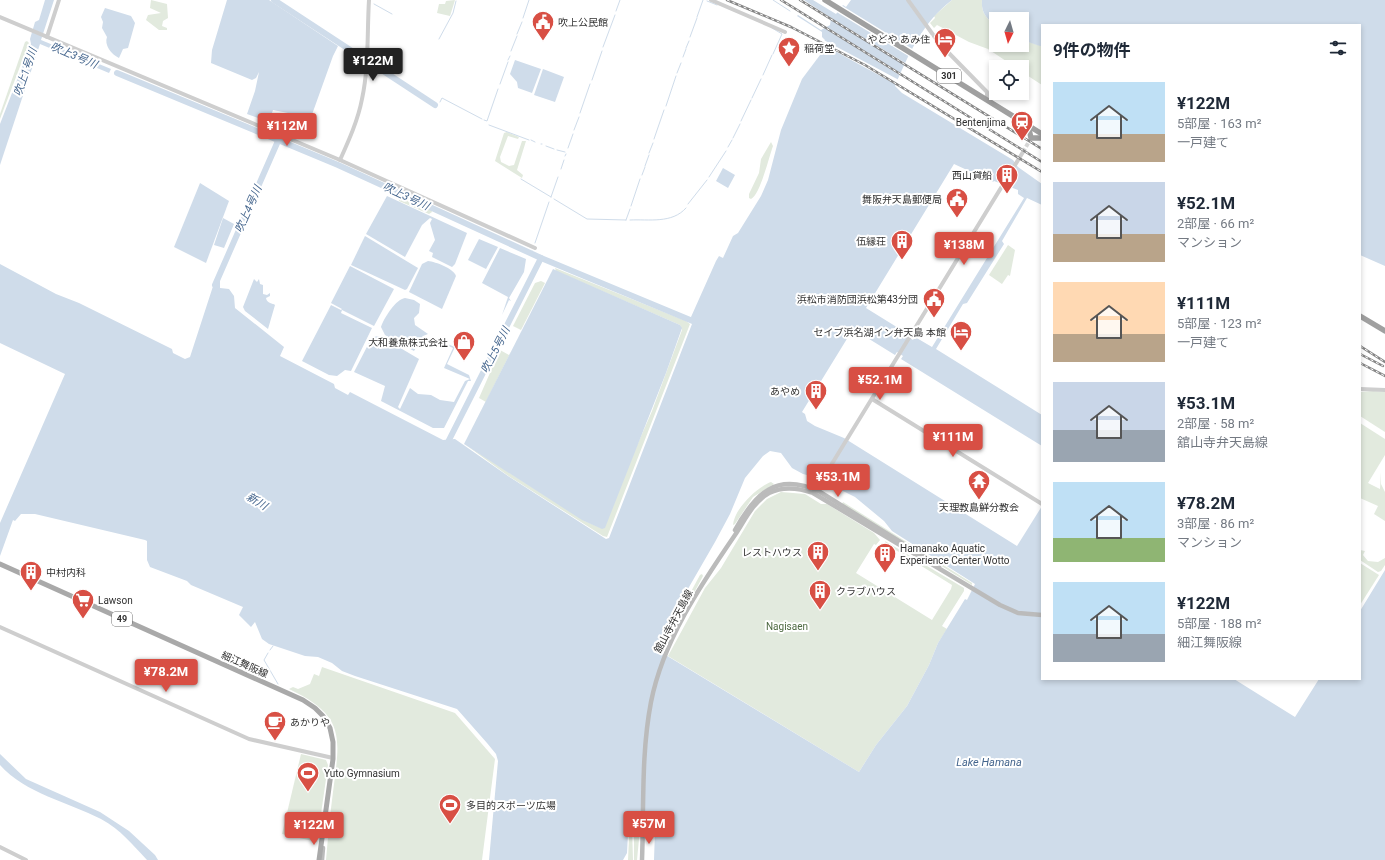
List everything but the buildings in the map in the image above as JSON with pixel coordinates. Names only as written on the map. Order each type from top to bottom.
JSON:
[{"type":"highway","name":"301","points":[[825,0],[1041,133]]},
{"type":"highway","points":[[1028,125],[1031,139],[1041,138]]},
{"type":"highway","points":[[1361,317],[1385,331]]},
{"type":"main road","name":"舘山寺弁天島線","points":[[641,860],[648,718],[655,685],[665,654],[687,611],[726,546],[755,505],[779,487],[816,490],[971,588],[1011,611],[1024,614],[1041,615]]},
{"type":"main road","name":"細江舞阪線","points":[[0,564],[310,704],[320,713],[330,728],[333,742],[333,758],[319,860]]},
{"type":"main road","points":[[322,860],[323,832]]},
{"type":"street","points":[[45,36],[59,0]]},
{"type":"street","points":[[340,160],[355,124],[362,99],[365,79],[369,0]]},
{"type":"street","points":[[710,0],[785,32]]},
{"type":"street","points":[[908,0],[943,48],[987,92],[987,99]]},
{"type":"street","points":[[0,17],[340,160],[535,248]]},
{"type":"street","points":[[816,490],[1023,152]]},
{"type":"street","points":[[1361,389],[1385,390]]},
{"type":"street","points":[[872,399],[1041,503]]},
{"type":"street","points":[[0,627],[249,739],[333,758]]},
{"type":"street","points":[[0,847],[26,860]]},
{"type":"green space","points":[[151,0],[167,4],[168,18],[163,21],[162,26],[167,28],[167,30],[159,30],[146,20],[148,15],[161,13],[150,8]]},
{"type":"green space","points":[[455,0],[450,16],[437,13],[439,4],[445,4],[446,1]]},
{"type":"green space","points":[[952,0],[982,0],[983,12],[989,20],[989,50],[969,42],[937,25],[934,28],[930,23],[935,18],[934,16]]},
{"type":"green space","points":[[27,41],[29,43],[0,119],[0,114],[25,42]]},
{"type":"green space","points":[[1029,42],[1041,46],[1041,84],[1029,77],[1029,60],[1004,60],[992,52],[1029,52]]},
{"type":"green space","points":[[507,132],[519,137],[518,139],[508,136],[500,157],[501,162],[509,166],[514,165],[522,141],[526,141],[517,170],[523,175],[522,178],[495,161],[504,133]]},
{"type":"green space","points":[[771,142],[773,146],[764,175],[758,191],[751,199],[749,198],[749,194],[759,173],[761,159]]},
{"type":"green space","points":[[398,196],[431,209],[432,212],[429,214],[399,201]]},
{"type":"green space","points":[[1008,245],[1015,250],[1010,276],[1008,275],[1002,284],[989,275]]},
{"type":"green space","points":[[555,268],[686,321],[690,324],[607,537],[603,536],[507,475],[466,445],[585,521],[601,528],[652,411],[682,330],[680,325],[556,271]]},
{"type":"green space","points":[[541,281],[545,283],[521,330],[513,326],[535,283]]},
{"type":"green space","points":[[500,350],[509,355],[512,350],[486,402],[479,398]]},
{"type":"green space","points":[[1361,392],[1385,392],[1385,432],[1361,417]]},
{"type":"green space","points":[[1361,424],[1385,439],[1385,455],[1368,483],[1380,489],[1381,472],[1381,484],[1385,492],[1385,521],[1374,514],[1378,506],[1361,498]]},
{"type":"green space","points":[[771,482],[774,484],[753,497],[733,525],[737,512],[747,499],[759,489]]},
{"type":"green space","name":"Nagisaen","points":[[781,492],[805,494],[821,504],[827,504],[874,533],[880,540],[876,545],[874,544],[856,573],[932,620],[952,585],[886,544],[885,541],[964,588],[964,591],[942,626],[947,629],[938,643],[929,665],[907,706],[876,745],[859,772],[668,656],[705,588],[721,568],[755,511],[767,499]]},
{"type":"green space","points":[[843,502],[972,583],[972,585],[842,504]]},
{"type":"green space","points":[[1361,550],[1365,551],[1363,555],[1368,561],[1378,562],[1385,558],[1385,565],[1381,571],[1378,572],[1361,561]]},
{"type":"green space","points":[[1361,564],[1379,575],[1361,603]]},
{"type":"green space","points":[[702,574],[703,576],[664,649],[662,650],[661,647],[700,575]]},
{"type":"green space","points":[[322,667],[455,713],[495,759],[482,860],[326,860],[337,756],[335,730],[330,719],[321,709],[308,699],[289,689],[293,687],[298,689],[310,684],[314,674],[319,676]]},
{"type":"green space","name":"Yuto Gymnasium","points":[[301,754],[326,760],[328,765],[317,842],[282,834]]},
{"type":"green space","points":[[630,816],[640,821],[640,825],[635,824],[632,828],[633,860],[628,860]]},
{"type":"green space","points":[[637,825],[640,826],[640,829],[637,860],[634,860],[634,827]]},
{"type":"water","name":"吹上1号川","points":[[45,0],[54,0],[41,40],[111,69],[109,73],[40,44],[0,165],[0,124],[31,44],[30,39],[35,22],[39,20]]},
{"type":"water","points":[[227,0],[269,0],[338,46],[305,134],[293,127],[296,118],[288,113],[273,110],[269,122],[247,114],[255,91],[259,72],[256,78],[252,80],[211,63],[212,50]]},
{"type":"water","name":"Lake Hamana","points":[[804,0],[813,0],[836,14],[843,5],[846,7],[851,0],[952,0],[925,28],[912,50],[895,86],[902,93],[1013,160],[1018,167],[1041,183],[1041,205],[1027,198],[1002,241],[1004,244],[967,303],[963,304],[936,349],[1041,414],[1041,445],[901,359],[903,356],[897,352],[895,355],[853,329],[802,412],[805,414],[807,421],[815,426],[844,438],[1017,546],[1041,508],[1041,680],[1236,680],[1295,717],[1318,680],[1361,680],[1361,609],[1385,570],[1385,860],[654,860],[655,830],[629,813],[627,853],[623,860],[489,860],[498,761],[496,754],[457,709],[355,676],[342,671],[332,663],[318,657],[305,656],[269,644],[262,639],[255,622],[251,627],[239,615],[243,607],[191,585],[187,581],[150,567],[147,560],[147,541],[145,540],[35,514],[21,514],[15,521],[13,520],[0,556],[0,523],[65,374],[0,343],[0,264],[56,294],[79,303],[172,349],[173,353],[185,359],[190,357],[216,277],[220,277],[220,288],[229,289],[234,296],[235,308],[284,347],[280,356],[334,384],[335,388],[348,395],[350,392],[443,440],[455,439],[508,476],[606,539],[609,538],[692,324],[691,317],[716,261],[719,256],[723,258],[733,236],[738,233],[761,196],[768,180],[781,130],[802,79],[823,51],[822,48],[816,47],[820,46],[825,40],[822,37],[822,32],[797,16],[798,15],[821,30],[830,25],[831,18]],"holes":[[[954,164],[993,182],[994,181],[1018,190],[1018,194],[1024,198],[932,347],[915,337],[913,340],[907,336],[908,334],[866,308]],[[770,451],[781,453],[792,468],[803,474],[827,480],[835,487],[855,497],[884,521],[892,531],[975,584],[967,600],[965,599],[938,643],[929,665],[907,706],[876,745],[859,772],[659,651],[666,636],[670,620],[730,514],[745,478],[763,456]]]},
{"type":"water","points":[[982,0],[1385,0],[1385,266],[1361,255],[1361,24],[1041,24],[1040,46],[1029,42],[1029,12],[989,12],[989,20],[983,12]]},
{"type":"water","points":[[105,8],[131,16],[135,23],[128,48],[123,49],[119,58],[113,54],[106,43],[107,37],[102,28],[103,22],[101,17]]},
{"type":"water","points":[[515,60],[541,69],[532,93],[518,88],[517,82],[510,74]]},
{"type":"water","points":[[543,69],[564,77],[555,102],[534,95]]},
{"type":"water","points":[[723,168],[735,175],[728,188],[716,181]]},
{"type":"water","points":[[200,183],[229,201],[206,263],[174,247]]},
{"type":"water","points":[[387,196],[467,233],[455,264],[452,267],[432,257],[433,253],[429,251],[435,240],[430,223],[432,219],[430,218],[422,225],[405,257],[366,234]]},
{"type":"water","points":[[223,218],[234,224],[224,248],[214,245]]},
{"type":"water","points":[[365,236],[418,268],[407,289],[405,290],[351,265]]},
{"type":"water","points":[[479,239],[498,247],[486,269],[468,260]]},
{"type":"water","points":[[500,248],[526,259],[524,272],[509,298],[511,301],[509,300],[502,315],[508,297],[482,283]]},
{"type":"water","points":[[428,261],[448,268],[456,276],[442,309],[409,292],[422,264]]},
{"type":"water","points":[[350,266],[394,289],[374,326],[342,310],[341,313],[372,328],[351,371],[345,370],[337,376],[329,375],[302,361],[331,305],[341,310],[342,309],[331,303]]},
{"type":"water","points":[[553,269],[680,325],[682,328],[666,373],[605,528],[602,529],[582,520],[464,444]]},
{"type":"water","points":[[254,279],[257,282],[259,279],[260,284],[263,285],[263,294],[267,295],[270,293],[270,296],[266,298],[269,302],[275,305],[268,329],[245,311],[243,307]]},
{"type":"water","points":[[405,298],[414,300],[420,304],[419,313],[414,318],[415,325],[428,334],[423,336],[414,351],[385,335],[381,327],[394,305]]},
{"type":"water","points":[[380,336],[419,359],[398,407],[400,409],[410,388],[418,394],[431,395],[440,400],[454,402],[465,381],[470,379],[444,368],[453,348],[432,338],[455,347],[447,364],[469,375],[471,381],[468,381],[444,428],[433,428],[381,401],[385,386],[354,372],[372,337]]},
{"type":"water","points":[[0,754],[26,779],[100,812],[129,831],[155,855],[158,860],[147,860],[131,843],[108,823],[35,790],[10,775],[0,765]]},
{"type":"pier","points":[[841,5],[914,50],[910,57],[835,11],[838,11]]},
{"type":"pier","points":[[828,16],[907,64],[906,66],[830,19]]},
{"type":"pier","points":[[825,26],[902,74],[901,76],[823,27]]},
{"type":"pier","points":[[820,38],[899,80],[897,85],[820,43],[823,40]]},
{"type":"waterway","points":[[274,0],[361,57]]},
{"type":"waterway","points":[[523,18],[529,0]]},
{"type":"waterway","points":[[616,11],[620,0]]},
{"type":"waterway","points":[[697,17],[703,0]]},
{"type":"waterway","points":[[773,0],[790,11]]},
{"type":"waterway","points":[[439,39],[453,13],[456,1]]},
{"type":"waterway","points":[[707,1],[717,5]]},
{"type":"waterway","points":[[374,4],[392,14]]},
{"type":"waterway","points":[[603,47],[615,15]]},
{"type":"waterway","points":[[690,37],[697,18]]},
{"type":"waterway","points":[[517,34],[522,22]]},
{"type":"waterway","points":[[772,28],[782,34],[773,54]]},
{"type":"waterway","points":[[511,51],[517,36]]},
{"type":"waterway","points":[[686,48],[689,41]]},
{"type":"waterway","points":[[683,57],[686,49]]},
{"type":"waterway","points":[[592,80],[602,51]]},
{"type":"waterway","points":[[763,75],[772,55]]},
{"type":"waterway","points":[[508,60],[510,56]]},
{"type":"waterway","points":[[500,84],[508,62]]},
{"type":"waterway","points":[[371,63],[435,105]]},
{"type":"waterway","points":[[677,73],[681,63]]},
{"type":"waterway","name":"吹上3号川","points":[[117,73],[338,165],[541,258],[697,324]]},
{"type":"waterway","points":[[666,106],[676,76]]},
{"type":"waterway","points":[[752,98],[761,79]]},
{"type":"waterway","points":[[580,113],[590,84]]},
{"type":"waterway","points":[[484,120],[487,121],[498,89]]},
{"type":"waterway","points":[[440,102],[442,98],[482,119]]},
{"type":"waterway","points":[[741,121],[751,100]]},
{"type":"waterway","points":[[654,139],[664,110]]},
{"type":"waterway","points":[[574,130],[579,117]]},
{"type":"waterway","points":[[733,138],[740,124]]},
{"type":"waterway","points":[[489,125],[529,140]]},
{"type":"waterway","points":[[568,148],[573,134]]},
{"type":"waterway","points":[[531,140],[535,142]]},
{"type":"waterway","points":[[728,147],[732,140]]},
{"type":"waterway","name":"吹上4号川","points":[[215,285],[278,141]]},
{"type":"waterway","points":[[649,153],[653,143]]},
{"type":"waterway","points":[[546,146],[554,149]]},
{"type":"waterway","points":[[557,150],[565,152]]},
{"type":"waterway","points":[[709,177],[726,151]]},
{"type":"waterway","points":[[645,166],[649,155]]},
{"type":"waterway","points":[[561,169],[564,160]]},
{"type":"waterway","points":[[642,175],[645,167]]},
{"type":"waterway","points":[[551,197],[558,177]]},
{"type":"waterway","points":[[521,179],[551,197]]},
{"type":"waterway","points":[[631,206],[640,179]]},
{"type":"waterway","points":[[688,204],[707,180]]},
{"type":"waterway","points":[[554,199],[587,219],[626,220]]},
{"type":"waterway","points":[[535,243],[549,202]]},
{"type":"waterway","points":[[630,220],[667,219],[680,213],[686,208]]},
{"type":"waterway","points":[[626,220],[630,209]]},
{"type":"waterway","name":"吹上5号川","points":[[446,446],[541,258]]},
{"type":"waterway","points":[[270,650],[273,646]]},
{"type":"waterway","points":[[268,653],[264,660],[278,684]]},
{"type":"tunnel","points":[[1023,152],[1030,140]]},
{"type":"railway","points":[[727,0],[791,27],[865,65],[1041,171]]},
{"type":"railway","points":[[781,0],[1041,161]]},
{"type":"railway","points":[[800,0],[1041,148]]},
{"type":"railway","points":[[1361,347],[1385,362]]},
{"type":"railway","points":[[1361,355],[1383,366]]},
{"type":"railway","points":[[1361,364],[1385,376]]},
{"type":"place","name":"吹上公民館","points":[[543,42]]},
{"type":"place","name":"やどや あみ住","points":[[945,58]]},
{"type":"place","name":"稲荷堂","points":[[789,68]]},
{"type":"place","name":"Bentenjima","points":[[1022,142]]},
{"type":"place","name":"西山貸船","points":[[1007,194]]},
{"type":"place","name":"舞阪弁天島郵便局","points":[[957,218]]},
{"type":"place","name":"伍縁荘","points":[[902,260]]},
{"type":"place","name":"浜松市消防団浜松第43分団","points":[[934,318]]},
{"type":"place","name":"セイブ浜名湖イン弁天島 本館","points":[[961,352]]},
{"type":"place","name":"大和養魚株式会社","points":[[464,362]]},
{"type":"place","name":"あやめ","points":[[816,410]]},
{"type":"place","name":"天理教島鮮分教会","points":[[979,500]]},
{"type":"place","name":"レストハウス","points":[[818,572]]},
{"type":"place","name":"Hamanako Aquatic Experience Center Wotto","points":[[885,574]]},
{"type":"place","name":"中村内科","points":[[31,592]]},
{"type":"place","name":"クラブハウス","points":[[820,610]]},
{"type":"place","name":"Lawson","points":[[83,620]]},
{"type":"place","name":"あかりや","points":[[275,742]]},
{"type":"place","name":"Yuto Gymnasium","points":[[308,792]]},
{"type":"place","name":"多目的スポーツ広場","points":[[450,824]]},
{"type":"water label","name":"新川","points":[[257,501]]}]
